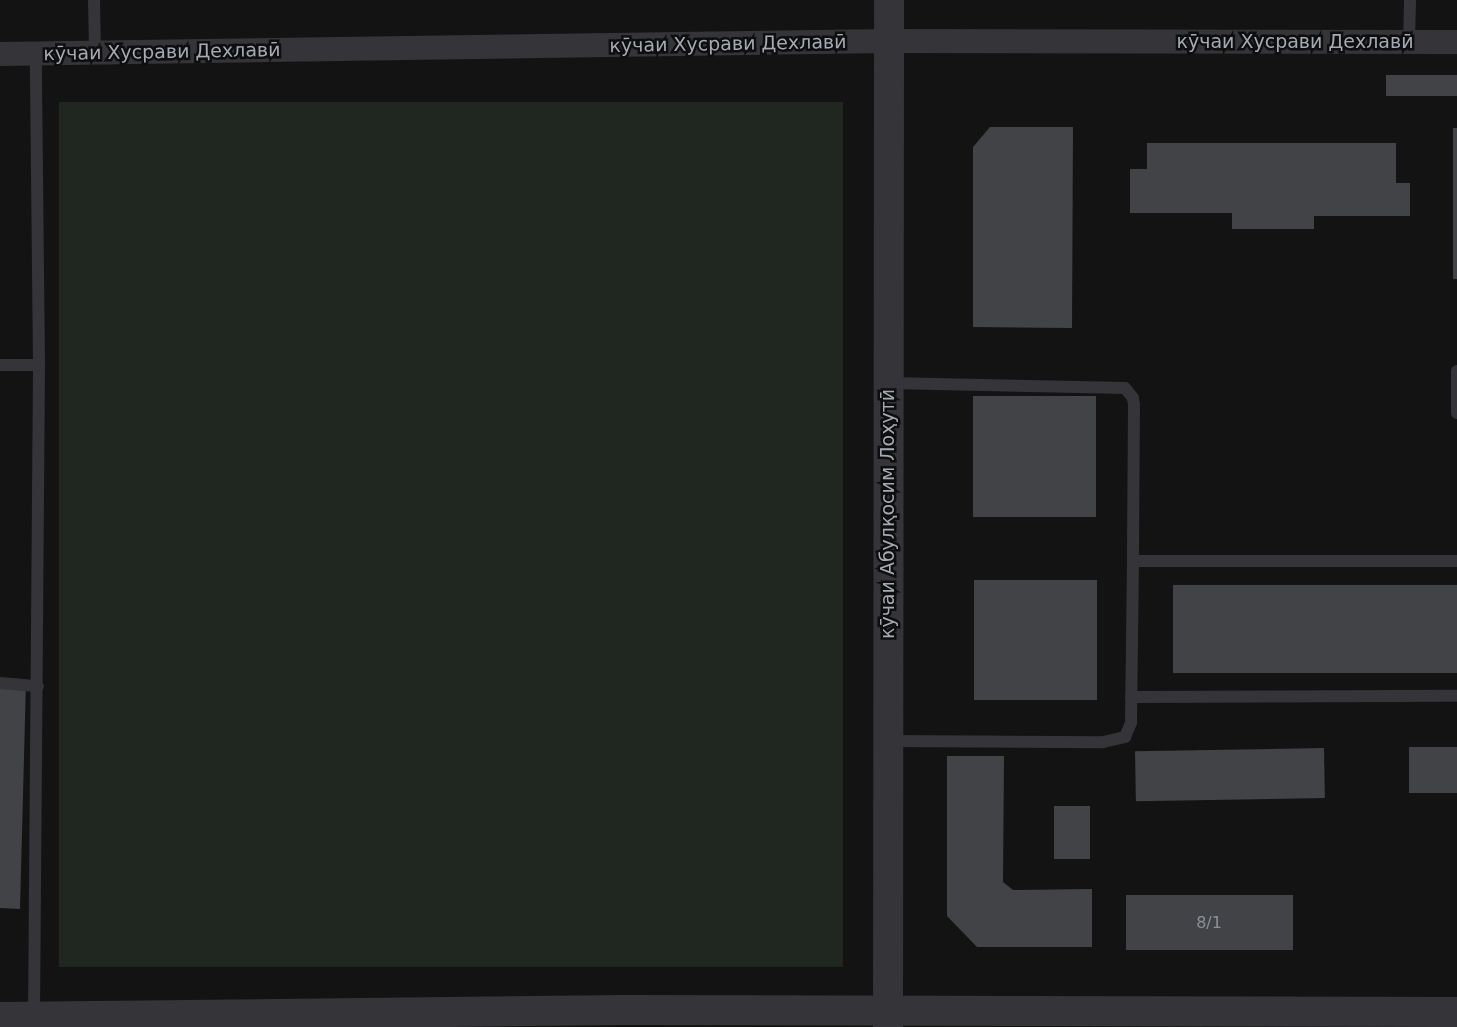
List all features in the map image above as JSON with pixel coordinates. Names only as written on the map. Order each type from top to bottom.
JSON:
[{"type":"street","name":"кӯчаи Абулқосим Лоҳутӣ","points":[[888,0],[888,1019]]},
{"type":"street","name":"кӯчаи Хусрави Дехлавӣ","points":[[0,54],[888,41],[1457,43]]},
{"type":"street","points":[[0,1017],[185,1022],[623,1018],[1305,1020],[1457,1012]]},
{"type":"lane","points":[[94,0],[95,53]]},
{"type":"lane","points":[[1409,42],[1410,0]]},
{"type":"lane","points":[[34,1018],[39,365],[36,54]]},
{"type":"lane","points":[[0,365],[39,365]]},
{"type":"lane","points":[[1457,371],[1457,413]]},
{"type":"lane","points":[[888,383],[1125,388],[1133,398],[1134,405],[1131,697],[1129,731],[1125,737],[1115,741],[888,741]]},
{"type":"lane","points":[[1133,561],[1457,561]]},
{"type":"lane","points":[[0,683],[38,686]]},
{"type":"lane","points":[[1131,697],[1457,696]]},
{"type":"shaded area","points":[[59,102],[843,102],[843,967],[59,967]]},
{"type":"building","points":[[1386,75],[1457,75],[1457,96],[1386,96]]},
{"type":"building","points":[[990,127],[1073,127],[1072,328],[973,327],[973,147]]},
{"type":"building","points":[[1453,128],[1457,128],[1457,279],[1453,279]]},
{"type":"building","points":[[1147,143],[1396,143],[1396,183],[1410,183],[1410,216],[1314,216],[1314,229],[1232,229],[1232,213],[1130,213],[1130,169],[1147,169]]},
{"type":"building","points":[[973,396],[1096,396],[1096,517],[973,517]]},
{"type":"building","points":[[974,580],[1097,580],[1097,700],[974,700]]},
{"type":"building","points":[[1173,585],[1457,585],[1457,673],[1173,673]]},
{"type":"building","points":[[0,681],[26,681],[20,909],[0,908]]},
{"type":"building","points":[[1409,747],[1457,747],[1457,793],[1409,793]]},
{"type":"building","points":[[1324,748],[1325,798],[1136,801],[1135,751]]},
{"type":"building","points":[[947,756],[1004,756],[1003,882],[1013,890],[1092,889],[1092,947],[977,947],[947,916]]},
{"type":"building","points":[[1054,806],[1090,806],[1090,859],[1054,859]]},
{"type":"building","points":[[1126,895],[1293,895],[1293,950],[1126,950]]}]
